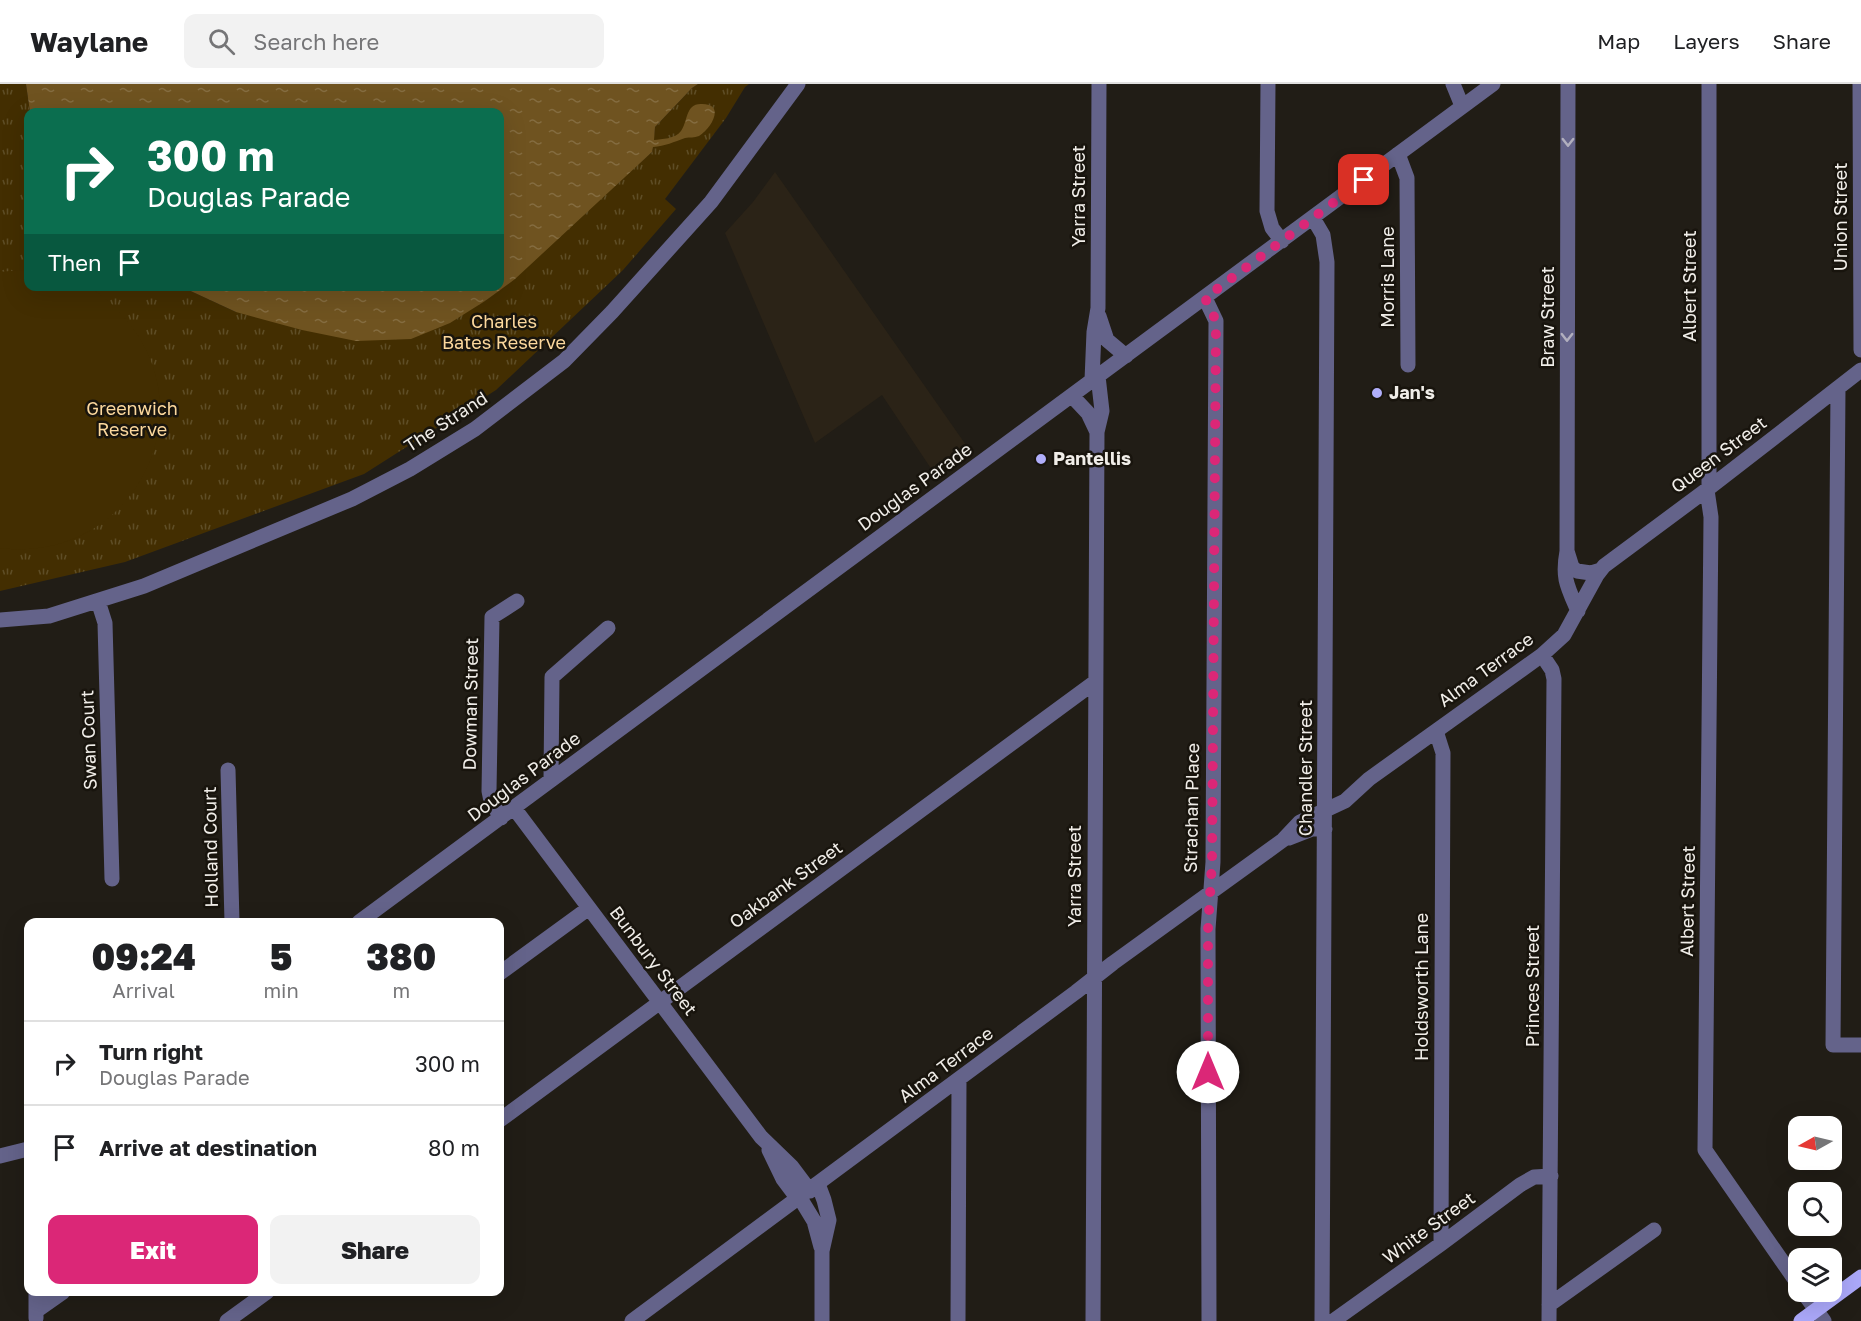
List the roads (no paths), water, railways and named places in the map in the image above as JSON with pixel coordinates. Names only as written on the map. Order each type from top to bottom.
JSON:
[{"type":"main road","points":[[1801,1321],[1820,1315],[1861,1277]]},
{"type":"street","name":"The Strand","points":[[0,620],[49,616],[144,586],[204,562],[352,499],[410,469],[475,429],[564,361],[664,255],[711,202],[798,84]]},
{"type":"street","name":"Yarra Street","points":[[1093,1321],[1097,432],[1102,411],[1095,378],[1094,332],[1098,308],[1099,84]]},
{"type":"street","points":[[1268,84],[1267,211],[1272,228],[1282,241]]},
{"type":"street","points":[[1453,84],[1462,106]]},
{"type":"street","name":"Douglas Parade","points":[[364,918],[1493,84]]},
{"type":"street","name":"Braw Street","points":[[1568,84],[1567,551],[1565,579],[1578,611]]},
{"type":"street","name":"Albert Street","points":[[1709,84],[1708,489],[1711,528],[1704,1150],[1788,1270]]},
{"type":"street","name":"Union Street","points":[[1860,84],[1861,350]]},
{"type":"street","name":"Morris Lane","points":[[1398,154],[1407,178],[1408,365]]},
{"type":"street","name":"Chandler Street","points":[[1313,218],[1323,236],[1327,262],[1322,1321]]},
{"type":"street","name":"Strachan Place","points":[[1205,298],[1216,321],[1212,862],[1208,929],[1209,1321]]},
{"type":"street","name":"Yarra Street","points":[[1098,308],[1105,337],[1112,346],[1126,356]]},
{"type":"street","name":"Queen Street","points":[[1601,570],[1861,370]]},
{"type":"street","points":[[1838,388],[1833,1045],[1861,1046]]},
{"type":"street","points":[[1072,396],[1088,414],[1097,432]]},
{"type":"street","points":[[1567,551],[1572,567],[1577,571],[1591,573],[1601,570]]},
{"type":"street","name":"Alma Terrace","points":[[632,1321],[1283,840],[1300,822],[1325,803],[1348,800],[1369,779],[1542,655],[1561,639],[1601,570]]},
{"type":"street","name":"Swan Court","points":[[98,601],[105,623],[112,879]]},
{"type":"street","name":"Dowman Street","points":[[501,818],[491,801],[489,791],[492,617],[517,601]]},
{"type":"street","points":[[551,780],[552,677],[608,627]]},
{"type":"street","name":"Princes Street","points":[[1542,655],[1554,676],[1551,1176],[1547,1316]]},
{"type":"street","name":"Oakbank Street","points":[[504,1117],[1095,682]]},
{"type":"street","name":"Holdsworth Lane","points":[[1436,730],[1443,753],[1441,1244]]},
{"type":"street","name":"Holland Court","points":[[228,770],[232,918]]},
{"type":"street","name":"Bunbury Street","points":[[514,808],[761,1137],[783,1179],[806,1193],[825,1200],[829,1220],[822,1256],[822,1321]]},
{"type":"street","name":"Alma Terrace","points":[[1283,840],[1308,830],[1325,829]]},
{"type":"street","points":[[504,970],[589,908]]},
{"type":"street","points":[[958,1321],[959,1079]]},
{"type":"street","points":[[0,1156],[24,1151]]},
{"type":"street","name":"White Street","points":[[1333,1321],[1520,1185],[1534,1177],[1551,1176]]},
{"type":"street","name":"Bunbury Street","points":[[806,1193],[822,1256]]},
{"type":"street","points":[[1547,1316],[1654,1230]]},
{"type":"street","points":[[36,1296],[36,1316]]},
{"type":"street","points":[[36,1316],[58,1296]]},
{"type":"street","points":[[227,1321],[261,1296]]},
{"type":"street","points":[[1810,1302],[1820,1315]]},
{"type":"water","points":[[26,84],[698,84],[655,127],[654,140],[678,134],[690,110],[697,105],[709,105],[715,112],[712,123],[699,136],[653,147],[652,152],[504,287],[504,108],[29,108]]},
{"type":"water","points":[[191,291],[499,291],[450,323],[411,339],[356,341],[302,330],[236,312]]},
{"type":"place","name":"Jan's","points":[[1377,393]]},
{"type":"place","name":"Pantellis","points":[[1041,459]]},
{"type":"park label","name":"Charles Bates Reserve","points":[[504,332]]},
{"type":"park label","name":"Greenwich Reserve","points":[[132,419]]}]
